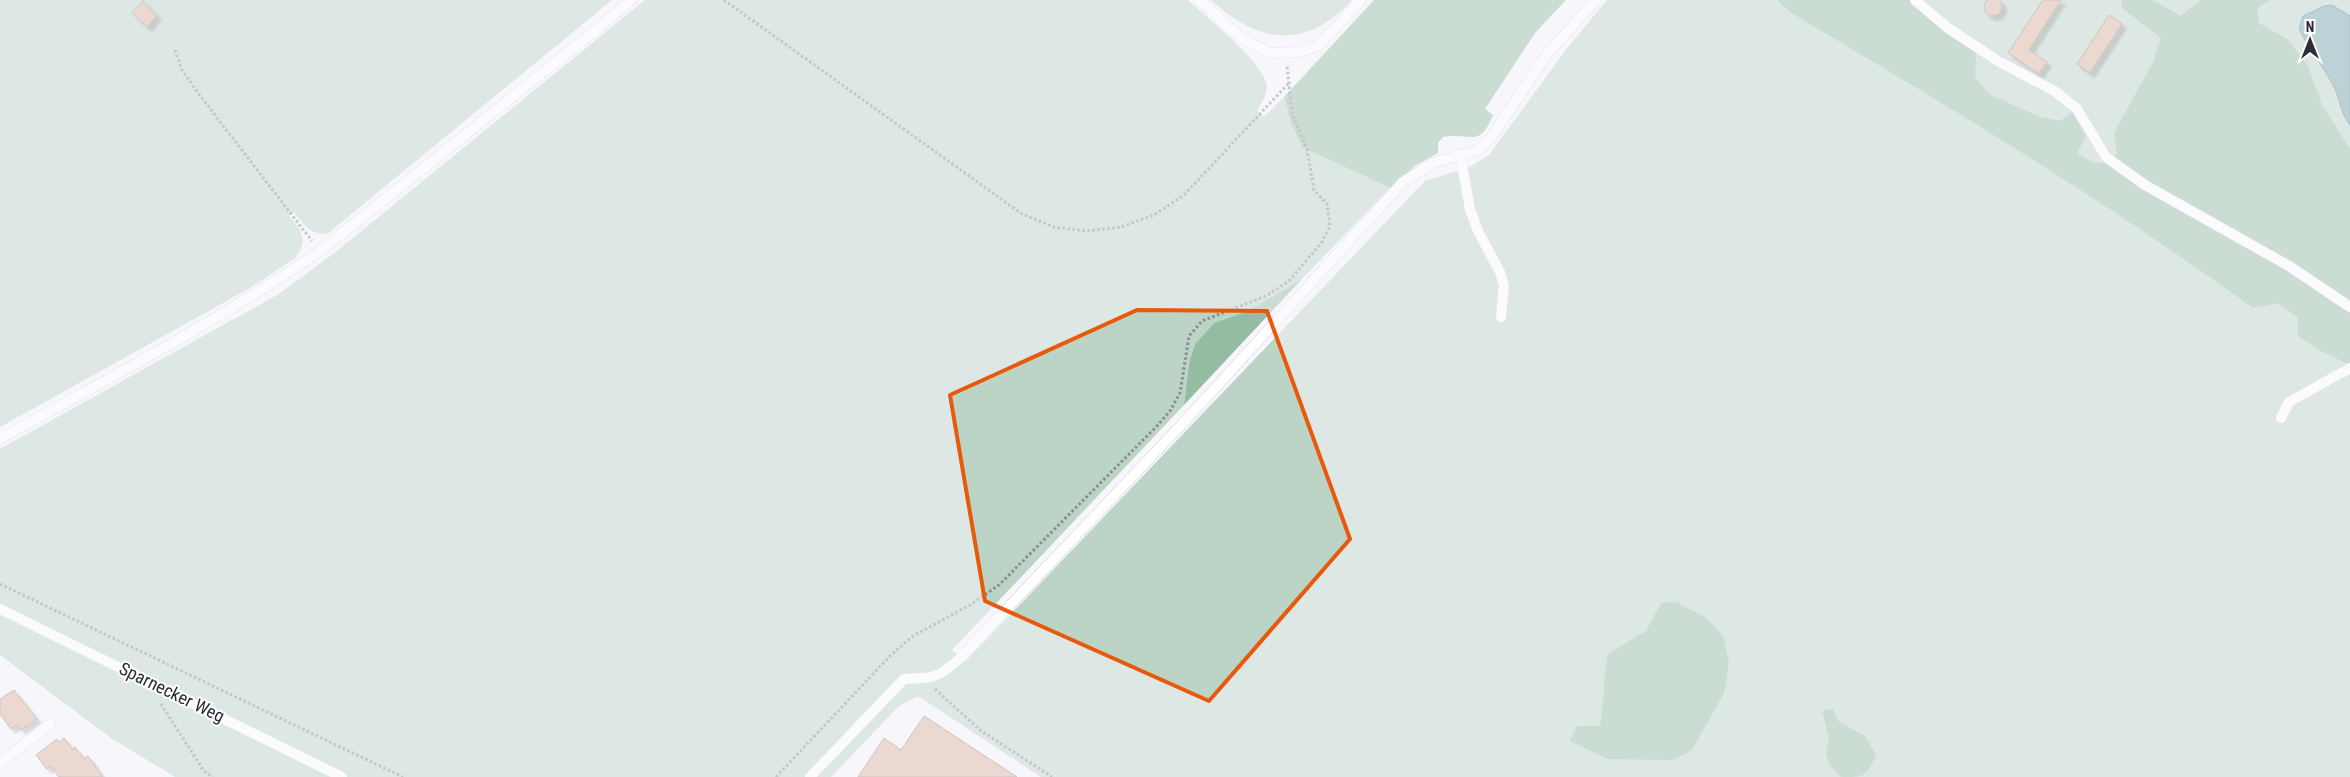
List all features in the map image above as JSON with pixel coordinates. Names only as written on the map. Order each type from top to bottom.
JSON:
[{"type":"lane","points":[[0,439],[219,316],[278,280],[320,251],[631,0]]},
{"type":"lane","points":[[1200,0],[1240,37],[1270,53],[1300,52],[1319,45],[1361,0]]},
{"type":"lane","points":[[810,777],[904,679],[932,678],[945,672],[960,657],[1178,428],[1403,182],[1433,163],[1478,150],[1491,138],[1548,53],[1596,0]]},
{"type":"lane","points":[[1914,0],[1948,28],[1991,57],[2056,92],[2076,110],[2106,157],[2145,185],[2290,266],[2350,307]]},
{"type":"lane","points":[[1460,154],[1470,210],[1478,231],[1500,272],[1504,286],[1501,317]]},
{"type":"lane","points":[[2281,418],[2289,402],[2350,368]]},
{"type":"lane","name":"Sparnecker Weg","points":[[0,609],[342,777]]},
{"type":"lane","points":[[0,763],[50,724]]},
{"type":"path","points":[[724,0],[1022,214],[1054,227],[1087,231],[1121,227],[1154,215],[1184,195],[1288,83]]},
{"type":"path","points":[[175,50],[182,70],[320,251]]},
{"type":"path","points":[[776,777],[889,657],[913,636],[970,605],[999,585],[1156,427],[1170,411],[1180,393],[1189,336],[1202,321],[1266,296],[1288,281],[1322,242],[1330,226],[1327,204],[1314,190],[1307,149],[1292,113],[1287,53]]},
{"type":"path","points":[[0,584],[403,777]]},
{"type":"path","points":[[932,678],[933,687],[980,730],[1052,777]]},
{"type":"path","points":[[159,702],[204,771],[213,777]]},
{"type":"highlighted area","points":[[1137,310],[1267,311],[1350,539],[1209,701],[985,601],[950,395]]},
{"type":"green space","points":[[0,0],[612,0],[327,234],[316,233],[311,230],[294,212],[289,216],[299,228],[303,240],[301,249],[295,258],[250,288],[0,427]]},
{"type":"green space","points":[[645,0],[1188,0],[1234,41],[1257,66],[1267,87],[1257,111],[1264,117],[1284,97],[1291,123],[1302,147],[1390,188],[1302,279],[1248,311],[1214,323],[1195,344],[1189,363],[1184,405],[952,650],[965,662],[1425,181],[1470,167],[1489,155],[1568,47],[1607,0],[2350,0],[2350,777],[1041,777],[918,696],[899,706],[831,777],[175,777],[111,738],[0,655],[0,449],[279,294],[337,251]]},
{"type":"green space","points":[[1211,0],[1352,0],[1335,16],[1318,27],[1300,34],[1283,35],[1265,33],[1247,26],[1229,15]]},
{"type":"green space","points":[[1374,0],[1566,0],[1535,33],[1485,109],[1493,115],[1483,132],[1479,136],[1474,137],[1443,137],[1438,143],[1438,153],[1415,166],[1390,188],[1302,147],[1291,123],[1284,97]]},
{"type":"green space","points":[[1777,0],[1920,0],[1976,51],[1975,77],[1989,94],[2040,117],[2060,121],[2072,112],[2086,136],[2077,153],[2093,163],[2110,162],[2117,153],[2114,133],[2153,62],[2161,38],[2122,8],[2122,0],[2152,0],[2181,16],[2201,0],[2269,0],[2257,8],[2259,23],[2287,39],[2308,66],[2322,105],[2350,149],[2350,365],[2317,349],[2298,336],[2298,318],[2278,303],[2253,308],[2084,192],[1793,14]]},
{"type":"green space","points":[[1302,279],[1184,405],[1189,363],[1195,344],[1214,323],[1248,311]]},
{"type":"green space","points":[[1676,602],[1706,618],[1723,636],[1729,663],[1724,693],[1692,750],[1673,760],[1608,759],[1570,741],[1577,726],[1600,726],[1608,654],[1646,631],[1661,603]]},
{"type":"green space","points":[[1833,709],[1839,722],[1865,736],[1876,755],[1867,772],[1860,776],[1841,777],[1830,766],[1826,754],[1829,738],[1822,711]]},
{"type":"water","points":[[2332,5],[2350,16],[2350,125],[2331,81],[2299,29],[2303,16],[2324,6]]},
{"type":"building","points":[[1993,-2],[1999,1],[2002,7],[1999,13],[1993,16],[1987,13],[1984,7],[1987,1]]},
{"type":"building","points":[[2043,0],[2061,0],[2029,50],[2047,62],[2039,74],[2008,53]]},
{"type":"building","points":[[143,1],[157,16],[147,27],[132,13]]},
{"type":"building","points":[[2109,15],[2122,24],[2090,73],[2077,64]]},
{"type":"building","points":[[14,690],[37,719],[21,730],[17,725],[11,729],[0,714],[0,699]]},
{"type":"building","points":[[924,716],[1017,777],[858,777],[884,738],[901,750]]},
{"type":"building","points":[[64,738],[73,750],[75,747],[84,759],[88,756],[103,777],[59,777],[51,766],[47,769],[36,755],[57,739],[59,742]]}]
